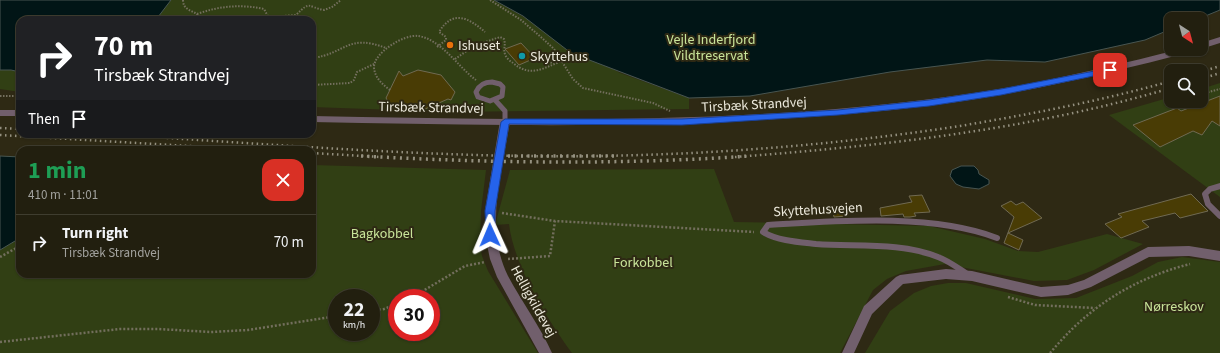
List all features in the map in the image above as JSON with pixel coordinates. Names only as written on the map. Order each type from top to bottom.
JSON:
[{"type":"street","points":[[1208,44],[1220,40]]},
{"type":"street","name":"Tirsbæk Strandvej","points":[[316,119],[505,122],[682,122],[830,113],[929,103],[1001,92],[1097,74],[1165,56]]},
{"type":"street","points":[[0,113],[16,113]]},
{"type":"street","name":"Helligkildevej","points":[[505,122],[490,211],[490,235],[496,259],[509,289],[546,353]]},
{"type":"street","name":"Skyttehusvejen","points":[[848,353],[868,310],[900,280],[946,274],[972,276],[1041,292],[1068,290],[1087,284],[1148,252],[1189,251],[1220,256]]},
{"type":"lane","points":[[492,82],[501,84],[503,86],[504,93],[495,100],[485,101],[478,98],[476,95],[476,89],[481,85],[492,82]]},
{"type":"lane","points":[[495,100],[505,111],[505,122]]},
{"type":"lane","points":[[1220,186],[1210,189],[1205,194],[1205,200],[1210,208],[1220,216]]},
{"type":"lane","name":"Skyttehusvejen","points":[[972,276],[945,259],[931,254],[886,247],[786,241],[766,236],[764,232],[768,225],[893,221],[958,227],[981,232],[997,238]]},
{"type":"path","points":[[183,0],[182,6],[197,14],[223,6],[239,6],[247,4],[264,9],[268,16]]},
{"type":"path","points":[[283,16],[296,15],[301,7],[306,4],[312,4],[319,9],[324,10],[332,7],[341,0]]},
{"type":"path","points":[[490,0],[525,23],[550,45],[575,82],[583,88],[653,103],[670,111],[682,122]]},
{"type":"path","points":[[437,47],[446,40],[446,37],[439,32],[441,27],[449,20],[456,18],[472,21],[485,32]]},
{"type":"path","points":[[316,85],[350,83],[354,80],[357,72],[374,64],[387,48],[406,38],[414,36],[422,38],[455,59],[468,75],[481,85]]},
{"type":"path","points":[[455,59],[474,46],[500,37],[504,39],[506,45],[504,51],[505,56],[522,71],[532,72],[553,63],[562,61]]},
{"type":"path","points":[[316,57],[327,56],[349,45],[359,42],[367,42],[387,48]]},
{"type":"path","points":[[546,60],[553,63]]},
{"type":"path","points":[[374,64],[374,69],[380,81],[390,90]]},
{"type":"path","points":[[522,71],[530,68]]},
{"type":"path","points":[[1208,92],[1220,89]]},
{"type":"path","points":[[0,96],[16,96]]},
{"type":"path","points":[[490,211],[555,221],[764,232]]},
{"type":"path","points":[[426,289],[465,266],[496,259],[550,256],[555,221]]},
{"type":"path","points":[[0,258],[16,248]]},
{"type":"path","points":[[1050,353],[1066,335],[1095,308],[1144,280],[1172,268],[1192,263]]},
{"type":"path","points":[[0,342],[120,329],[158,329],[211,332],[248,330],[328,317]]},
{"type":"green space","points":[[0,0],[494,0],[620,73],[689,98],[689,109],[453,112],[316,107],[316,16],[16,16]]},
{"type":"green space","points":[[0,70],[16,71],[16,91],[0,89]]},
{"type":"green space","points":[[1220,83],[1220,197],[1109,115],[1164,99],[1164,108],[1208,108],[1208,87]]},
{"type":"green space","name":"Bagkobbel","points":[[0,156],[16,156],[16,278],[316,278],[316,165],[486,170],[481,211],[480,245],[482,256],[488,271],[538,353],[0,353]]},
{"type":"green space","name":"Forkobbel","points":[[714,169],[734,222],[929,226],[985,239],[1018,251],[1038,252],[1107,234],[1143,244],[1094,270],[1067,280],[1034,281],[945,264],[906,271],[887,279],[873,290],[840,353],[572,353],[552,324],[533,292],[517,257],[509,224],[495,225],[510,170]]},
{"type":"green space","name":"Nørreskov","points":[[1182,257],[1220,262],[1220,353],[865,353],[890,311],[914,293],[931,286],[948,283],[966,283],[1035,299],[1076,298],[1132,276],[1158,262]]},
{"type":"shaded area","points":[[0,0],[171,0],[159,16],[16,16],[16,71],[0,70]]},
{"type":"shaded area","name":"Vejle Inderfjord Vildtreservat","points":[[494,0],[1220,0],[1220,10],[1208,15],[1208,12],[1164,12],[1164,32],[1145,40],[1045,62],[987,60],[890,72],[750,96],[689,98],[571,53],[523,16]]},
{"type":"shaded area","points":[[0,156],[16,157],[16,240],[0,250]]},
{"type":"shaded area","points":[[961,166],[974,166],[978,170],[979,174],[989,180],[989,184],[979,189],[963,187],[956,184],[950,176],[952,170]]},
{"type":"building","name":"Skyttehus","points":[[521,43],[535,58],[519,65],[505,49]]},
{"type":"building","points":[[418,70],[441,75],[455,92],[451,100],[448,99],[425,109],[401,106],[392,108],[386,98],[399,71],[403,76]]},
{"type":"building","points":[[1220,96],[1220,126],[1212,121],[1202,135],[1193,131],[1160,147],[1133,125],[1177,108],[1181,111],[1189,108],[1208,108],[1208,101]]},
{"type":"building","points":[[1191,194],[1208,211],[1180,218],[1175,213],[1142,221],[1149,227],[1121,238],[1105,224],[1122,217],[1118,214]]},
{"type":"building","points":[[922,195],[930,212],[914,213],[916,216],[910,217],[904,217],[903,214],[881,216],[880,208],[912,202],[909,196]]},
{"type":"building","points":[[1011,201],[1016,205],[1023,202],[1042,218],[1008,233],[1023,240],[1019,250],[1004,243],[1014,217],[1001,206]]},
{"type":"building","points":[[832,206],[845,206],[848,216],[834,217]]},
{"type":"railway","points":[[1208,70],[1220,66]]},
{"type":"railway","points":[[1208,77],[1220,73]]},
{"type":"railway","points":[[578,156],[742,150],[797,146],[906,134],[1013,117],[1118,95],[1164,83]]},
{"type":"railway","points":[[747,156],[790,153],[955,134],[1064,115],[1118,103],[1164,90]]},
{"type":"railway","points":[[0,128],[16,129]]},
{"type":"railway","points":[[0,135],[16,136]]},
{"type":"railway","points":[[52,138],[189,146]]},
{"type":"railway","points":[[168,138],[299,146]]},
{"type":"railway","points":[[316,147],[418,153],[523,156]]},
{"type":"railway","points":[[316,153],[368,156]]},
{"type":"railway","points":[[361,156],[368,156]]},
{"type":"railway","points":[[368,156],[458,160],[604,162],[747,156]]},
{"type":"railway","points":[[368,156],[380,157]]},
{"type":"railway","points":[[508,156],[523,156]]},
{"type":"railway","points":[[523,156],[578,156]]},
{"type":"railway","points":[[578,156],[615,156]]},
{"type":"railway","points":[[735,157],[747,156]]},
{"type":"place","name":"Ishuset","points":[[450,45]]},
{"type":"place","name":"Skyttehus","points":[[522,56]]},
{"type":"route","points":[[490,235],[490,211],[505,122],[682,122],[838,112],[929,103],[1001,92],[1097,74],[1110,70]]}]
